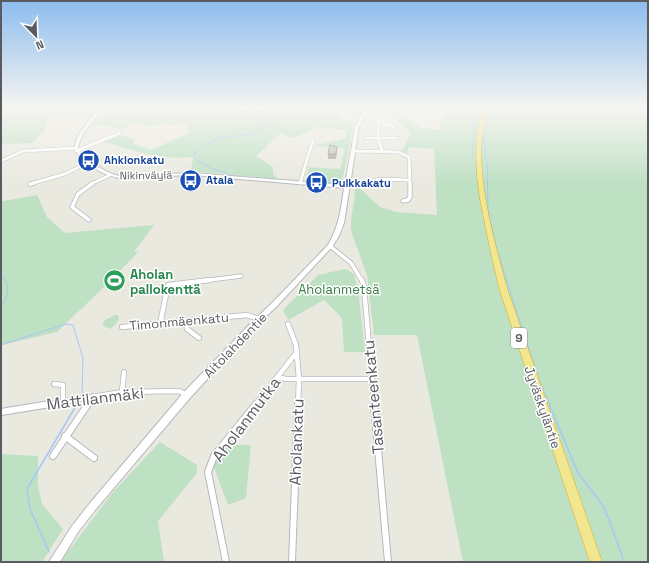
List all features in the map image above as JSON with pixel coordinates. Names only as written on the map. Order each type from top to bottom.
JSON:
[{"type":"highway","name":"Jyväskyläntie","points":[[481,134],[479,147],[480,178],[484,210],[492,248],[503,288],[596,562]]},
{"type":"main road","points":[[76,150],[77,142],[82,134]]},
{"type":"main road","name":"Aitolahdentie","points":[[54,562],[88,512],[187,395],[259,319],[276,304],[330,246],[336,236],[341,222],[357,134]]},
{"type":"main road","name":"Nikinväylä","points":[[76,150],[89,162],[110,175],[128,177],[192,174],[347,187]]},
{"type":"street","points":[[1,161],[23,151],[76,150],[117,134]]},
{"type":"street","points":[[378,134],[382,152]]},
{"type":"street","points":[[366,138],[397,138]]},
{"type":"street","points":[[300,183],[312,140]]},
{"type":"street","points":[[353,152],[400,152],[409,157],[409,199],[403,201]]},
{"type":"street","points":[[30,184],[65,174],[89,162]]},
{"type":"street","points":[[89,220],[72,208],[74,201],[81,190],[110,175]]},
{"type":"street","points":[[376,179],[409,180]]},
{"type":"street","name":"Tasanteenkatu","points":[[330,246],[351,263],[358,271],[362,280],[388,562]]},
{"type":"street","points":[[160,324],[168,285],[241,276]]},
{"type":"street","name":"Timonmäenkatu","points":[[122,327],[247,315],[259,319]]},
{"type":"street","points":[[186,321],[187,328],[198,338]]},
{"type":"street","name":"Aholankatu","points":[[288,324],[296,344],[299,379],[292,562]]},
{"type":"street","name":"Aholanmutka","points":[[226,562],[208,472],[214,456],[297,352]]},
{"type":"street","points":[[122,392],[124,372]]},
{"type":"street","points":[[277,377],[286,379],[371,379]]},
{"type":"street","points":[[54,384],[63,385],[63,401]]},
{"type":"street","name":"Mattilanmäki","points":[[1,412],[122,392],[179,391],[187,395]]},
{"type":"street","points":[[53,456],[92,396]]},
{"type":"street","points":[[65,436],[94,458]]},
{"type":"green space","points":[[1,134],[41,134],[32,143],[1,144]]},
{"type":"green space","points":[[186,134],[280,134],[256,156],[273,167],[273,174],[278,179],[191,171],[193,157],[172,158],[156,156],[102,142],[118,135],[134,139],[134,144],[151,150]]},
{"type":"green space","points":[[284,134],[301,134],[291,138]]},
{"type":"green space","points":[[346,134],[352,134],[342,182],[338,184],[305,182],[309,168],[306,167],[340,169],[345,148],[314,146],[346,138]]},
{"type":"green space","points":[[410,134],[648,134],[648,562],[463,562],[417,335],[374,335],[367,275],[351,231],[355,184],[380,207],[396,212],[437,215],[434,149],[409,147],[407,154],[402,151]]},
{"type":"green space","points":[[37,195],[47,217],[65,233],[154,225],[134,252],[139,251],[118,273],[125,276],[111,289],[104,287],[57,332],[1,345],[1,199],[3,201]]},
{"type":"green space","name":"Aholanmetsä","points":[[345,269],[354,274],[358,290],[365,352],[344,352],[342,318],[324,300],[288,320],[283,310],[318,275]]},
{"type":"green space","points":[[118,315],[119,320],[111,329],[102,325],[105,320]]},
{"type":"green space","points":[[160,442],[197,465],[197,473],[158,521],[164,562],[60,562],[113,492]]},
{"type":"green space","points":[[226,445],[251,445],[246,498],[228,505],[213,465]]},
{"type":"green space","points":[[1,454],[38,456],[38,486],[42,504],[63,529],[42,562],[1,562]]},
{"type":"building","points":[[330,145],[337,147],[336,154],[328,154]]},
{"type":"waterway","points":[[204,146],[219,138],[250,134]]},
{"type":"waterway","points":[[472,158],[474,134]]},
{"type":"waterway","points":[[485,134],[484,141],[486,160]]},
{"type":"waterway","points":[[195,159],[193,155],[201,148]]},
{"type":"waterway","points":[[198,161],[211,168],[226,173],[227,175],[239,176]]},
{"type":"waterway","points":[[487,162],[488,210],[496,247],[538,377],[550,405]]},
{"type":"waterway","points":[[1,274],[8,285],[6,298],[1,306]]},
{"type":"waterway","points":[[1,345],[66,324],[73,325],[83,358],[82,395]]},
{"type":"waterway","points":[[49,552],[30,509],[27,489],[77,404]]},
{"type":"waterway","points":[[549,404],[578,473],[604,507],[622,555],[623,562]]},
{"type":"place","name":"Ahkionkatu","points":[[89,160]]},
{"type":"place","name":"Atala","points":[[191,180]]},
{"type":"place","name":"Pulkkakatu","points":[[317,183]]},
{"type":"place","name":"Aholan pallokenttä","points":[[115,281]]}]
